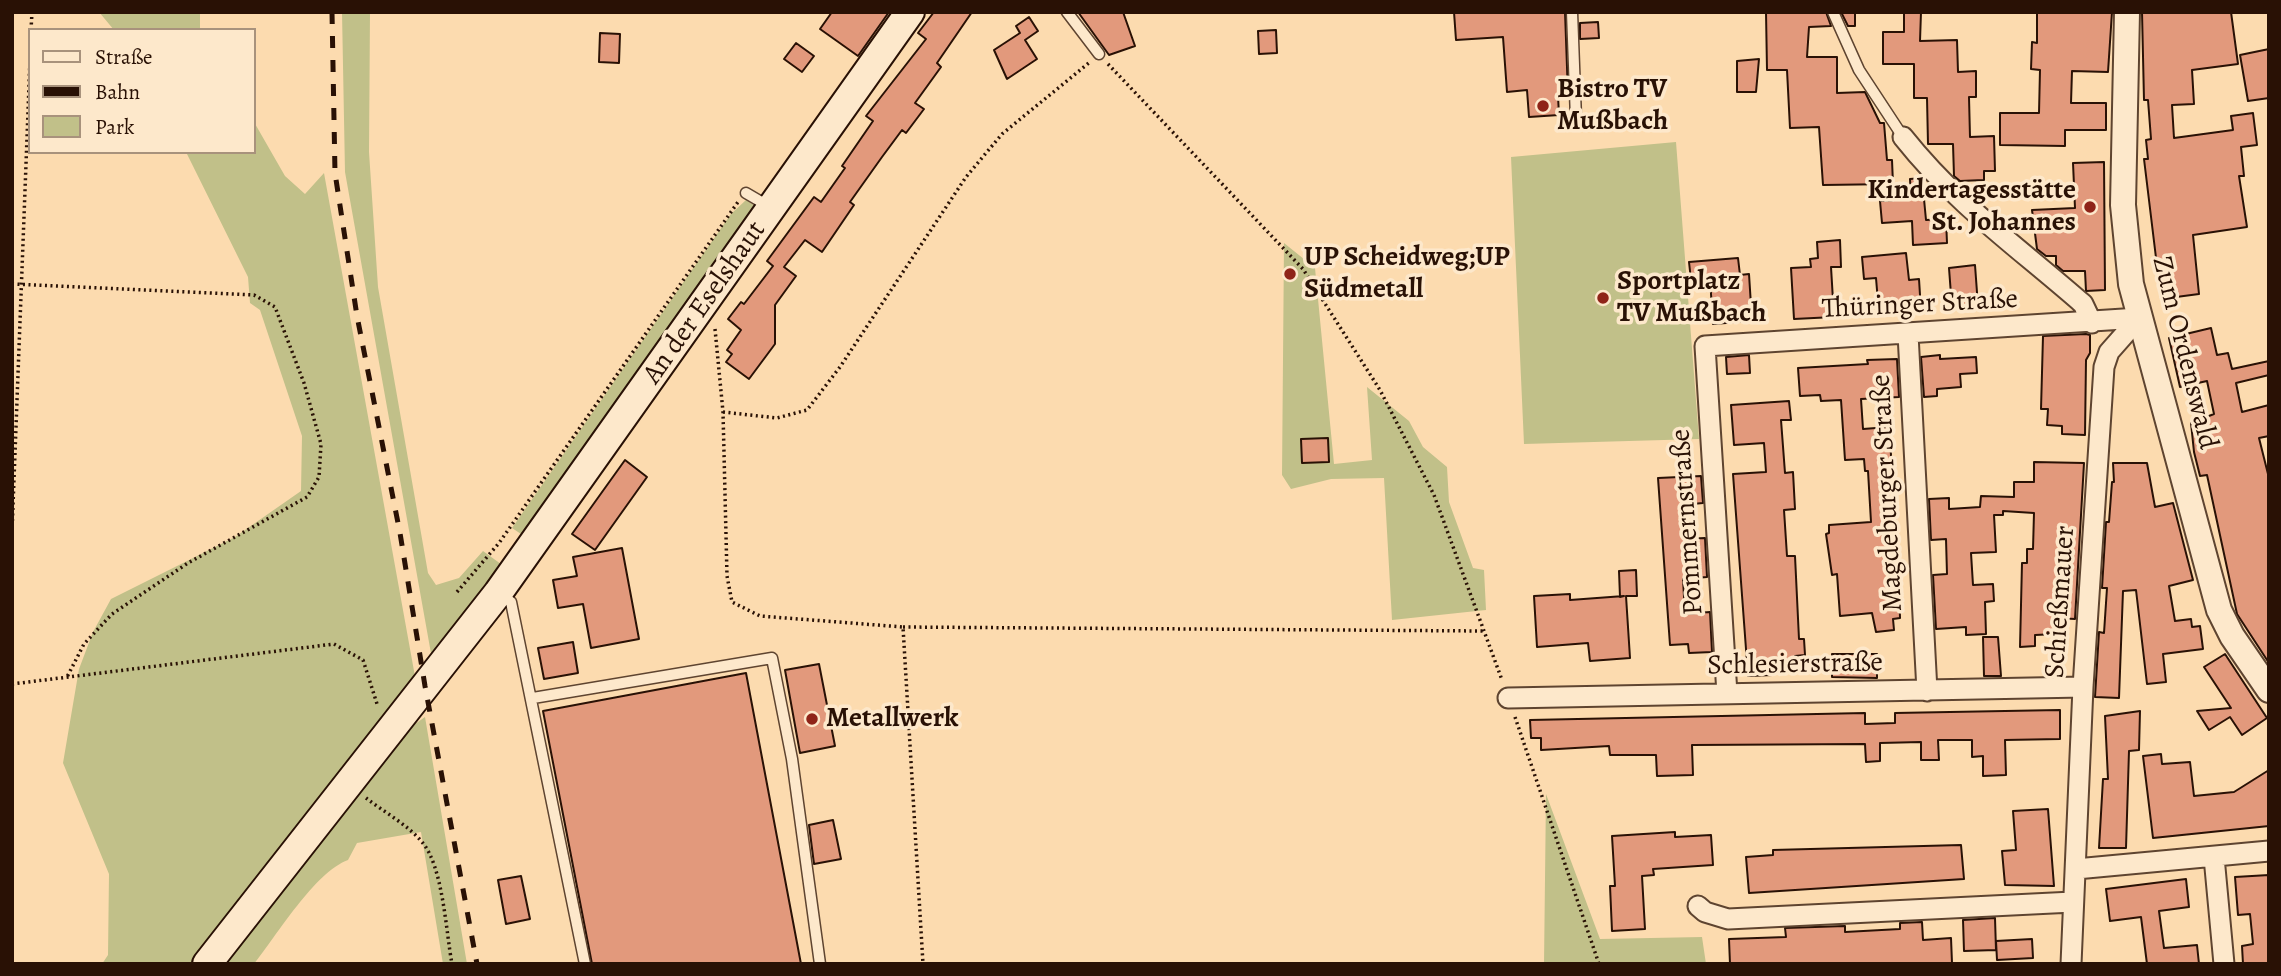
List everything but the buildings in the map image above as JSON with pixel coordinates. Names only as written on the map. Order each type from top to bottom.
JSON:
[{"type":"main road","name":"An der Eselshaut","points":[[207,964],[498,593],[910,12]]},
{"type":"street","name":"Zum Ordenswald","points":[[2127,12],[2123,205],[2127,259],[2139,318],[2162,393],[2219,610],[2232,636],[2269,690]]},
{"type":"street","points":[[1903,137],[1964,206],[2083,304],[2092,323]]},
{"type":"street","name":"Thüringer Straße","points":[[1705,346],[2139,318]]},
{"type":"street","name":"Schießmauer","points":[[2071,964],[2083,687],[2104,368],[2109,352],[2139,318]]},
{"type":"street","name":"Magdeburger Straße","points":[[1908,334],[1927,691]]},
{"type":"street","name":"Pommernstraße","points":[[1705,346],[1727,694]]},
{"type":"street","name":"Schlesierstraße","points":[[1508,698],[2083,687]]},
{"type":"street","points":[[2076,869],[2269,851]]},
{"type":"street","points":[[2214,857],[2224,964]]},
{"type":"street","points":[[1698,906],[1705,912],[1728,919],[2074,902]]},
{"type":"lane","points":[[1067,12],[1099,54]]},
{"type":"lane","points":[[1572,12],[1576,119]]},
{"type":"lane","points":[[1833,12],[1859,70],[1903,137]]},
{"type":"lane","points":[[746,193],[772,208]]},
{"type":"lane","points":[[498,593],[511,602],[533,698],[585,964]]},
{"type":"lane","points":[[533,698],[772,657],[792,759],[820,964]]},
{"type":"path","points":[[723,412],[777,418],[807,410],[840,367],[966,177],[1002,134],[1099,54],[1303,269],[1380,390],[1434,495],[1508,698],[1599,964]]},
{"type":"path","points":[[12,532],[28,109]]},
{"type":"path","points":[[457,592],[499,543],[728,213],[746,193]]},
{"type":"path","points":[[12,284],[254,295],[275,307],[304,383],[321,444],[319,477],[307,497],[188,563],[112,614],[84,644],[66,677]]},
{"type":"path","points":[[714,318],[723,412],[727,576],[732,602],[760,616],[903,627],[1483,631]]},
{"type":"path","points":[[903,627],[923,964]]},
{"type":"path","points":[[12,684],[334,644],[363,660],[381,718],[393,727]]},
{"type":"path","points":[[348,784],[422,841],[429,852],[437,874],[452,964]]},
{"type":"green space","points":[[99,12],[200,12],[200,28],[112,28]]},
{"type":"green space","points":[[342,12],[370,12],[369,152],[378,287],[428,573],[436,585],[459,578],[483,551],[505,567],[432,659],[345,172]]},
{"type":"green space","points":[[256,125],[285,176],[305,194],[324,173],[416,682],[193,964],[102,964],[108,955],[109,874],[63,763],[79,669],[93,632],[111,599],[235,537],[301,491],[302,436],[260,310],[250,303],[248,277],[187,154],[256,154]]},
{"type":"green space","name":"Sportplatz TV Mußbach","points":[[1676,142],[1699,439],[1524,444],[1511,157]]},
{"type":"green space","points":[[746,200],[760,209],[524,536],[512,528],[731,214]]},
{"type":"green space","points":[[1284,243],[1315,268],[1334,464],[1372,460],[1367,387],[1409,421],[1423,447],[1447,467],[1449,502],[1473,568],[1484,570],[1486,610],[1392,620],[1384,478],[1331,479],[1291,489],[1282,475]]},
{"type":"green space","points":[[425,717],[467,964],[443,964],[421,832],[357,843],[348,860],[335,867],[310,891],[254,964],[220,964],[405,731]]},
{"type":"green space","points":[[1546,794],[1600,939],[1702,937],[1706,964],[1544,964]]},
{"type":"railway","points":[[332,12],[335,173],[357,316],[400,533],[425,686],[477,964]]},
{"type":"place","name":"Bistro TV Mußbach","points":[[1543,106]]},
{"type":"place","name":"Kindertagesstätte St. Johannes","points":[[2090,207]]},
{"type":"place","name":"UP Scheidweg;UP Südmetall","points":[[1290,274]]},
{"type":"place","name":"Sportplatz TV Mußbach","points":[[1603,298]]},
{"type":"place","name":"Metallwerk","points":[[812,719]]}]
